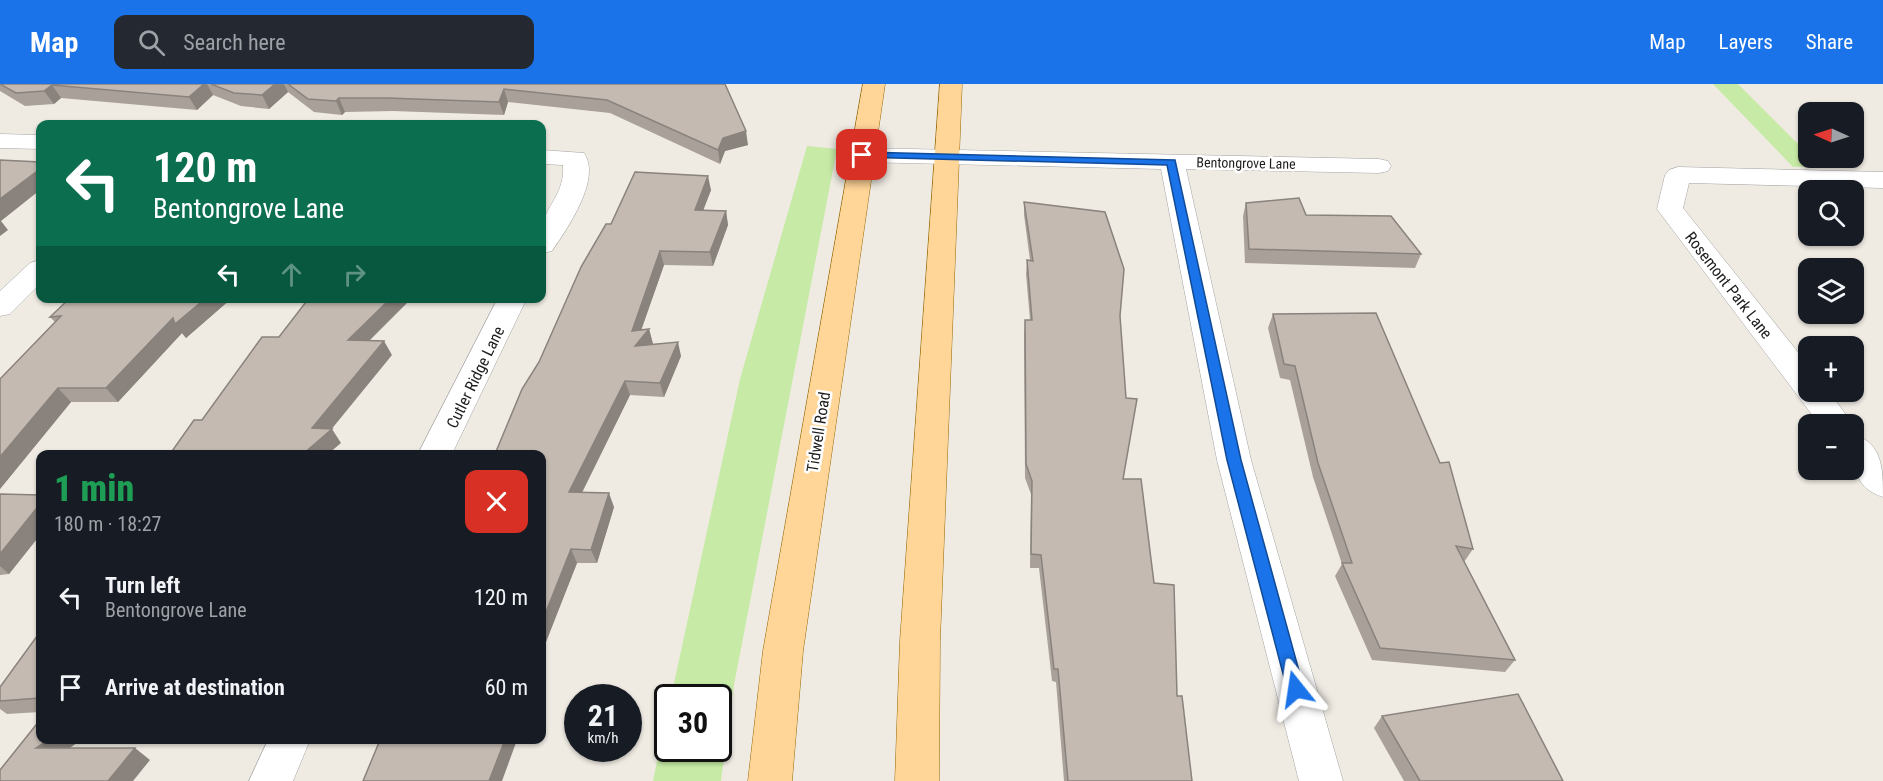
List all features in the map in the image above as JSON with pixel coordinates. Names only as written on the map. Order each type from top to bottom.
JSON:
[{"type":"main road","name":"Tidwell Road","points":[[770,781],[783,651],[873,84]]},
{"type":"main road","points":[[917,781],[920,640],[951,84]]},
{"type":"street","points":[[0,141],[36,142]]},
{"type":"street","name":"Bentongrove Lane","points":[[862,155],[1379,166]]},
{"type":"street","points":[[546,157],[575,158],[579,171],[568,200],[546,238]]},
{"type":"street","points":[[1172,162],[1234,460],[1321,781]]},
{"type":"street","name":"Rosemont Park Lane","points":[[1798,374],[1671,209],[1678,175],[1883,180]]},
{"type":"street","points":[[0,307],[36,272]]},
{"type":"street","name":"Cutler Ridge Lane","points":[[437,450],[510,303]]},
{"type":"street","points":[[1820,402],[1830,414]]},
{"type":"street","points":[[1864,459],[1883,484]]},
{"type":"street","points":[[271,781],[287,744]]},
{"type":"green space","points":[[1713,84],[1738,84],[1798,144],[1798,167],[1793,167]]},
{"type":"green space","points":[[807,146],[837,149],[732,700],[732,684],[674,684],[740,379]]},
{"type":"green space","points":[[657,762],[724,762],[721,781],[653,781]]},
{"type":"building","points":[[0,84],[204,84],[189,97],[52,85],[44,91],[16,93]]},
{"type":"building","points":[[211,84],[275,84],[262,95],[234,93]]},
{"type":"building","points":[[288,84],[725,84],[746,131],[723,138],[718,150],[607,100],[504,89],[499,102],[387,98],[339,98],[336,101],[308,99]]},
{"type":"building","points":[[0,160],[36,162],[36,172],[0,199]]},
{"type":"building","points":[[635,172],[708,176],[695,210],[726,211],[710,252],[660,251],[632,331],[649,329],[635,346],[678,342],[660,383],[625,381],[569,492],[609,493],[591,550],[571,549],[546,612],[546,450],[497,450],[522,389],[539,362],[581,267],[606,224],[611,224]]},
{"type":"building","points":[[1299,198],[1306,215],[1391,216],[1421,254],[1249,249],[1246,203]]},
{"type":"building","points":[[1024,202],[1105,212],[1124,269],[1120,316],[1126,398],[1137,399],[1123,479],[1141,479],[1154,583],[1174,585],[1177,696],[1182,696],[1192,781],[1068,781],[1058,669],[1054,669],[1041,555],[1031,554],[1032,481],[1026,464],[1025,320],[1032,320],[1027,260],[1033,261]]},
{"type":"building","points":[[65,303],[200,303],[175,324],[173,318],[106,388],[58,388],[0,457],[0,379],[61,316],[50,317]]},
{"type":"building","points":[[305,303],[386,303],[348,340],[384,341],[312,428],[332,429],[308,450],[173,450],[194,420],[202,420],[262,337],[279,337]]},
{"type":"building","points":[[1376,313],[1440,463],[1449,462],[1473,549],[1456,546],[1515,660],[1380,648],[1342,563],[1352,563],[1318,463],[1295,366],[1284,364],[1273,314]]},
{"type":"building","points":[[0,494],[36,495],[36,509],[0,554]]},
{"type":"building","points":[[36,638],[36,698],[0,701],[0,687]]},
{"type":"building","points":[[1518,694],[1563,781],[1420,781],[1382,716]]},
{"type":"building","points":[[36,725],[36,744],[42,744],[36,748],[135,748],[108,781],[0,781],[0,770]]},
{"type":"building","points":[[378,744],[503,744],[489,781],[363,781]]},
{"type":"route","points":[[862,155],[1172,162],[1234,460],[1296,689]]}]
